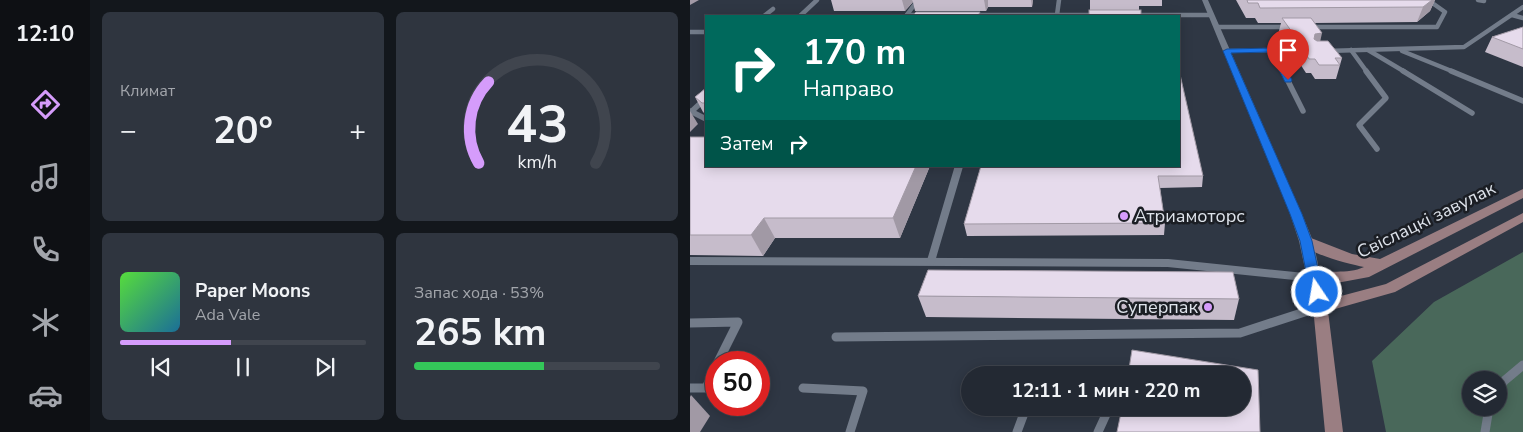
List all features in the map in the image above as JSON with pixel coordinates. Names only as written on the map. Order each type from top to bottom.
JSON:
[{"type":"main road","name":"Свіслацкі завулак","points":[[1314,278],[1342,277],[1364,273],[1523,193]]},
{"type":"main road","points":[[1320,306],[1390,288],[1523,217]]},
{"type":"main road","points":[[1306,241],[1346,258],[1360,262],[1382,264]]},
{"type":"main road","points":[[1314,278],[1320,306],[1334,432]]},
{"type":"street","points":[[1205,0],[1306,241],[1314,278]]},
{"type":"lane","points":[[801,15],[817,0]]},
{"type":"lane","points":[[908,15],[918,0]]},
{"type":"lane","points":[[1059,0],[1057,15],[1105,15]]},
{"type":"lane","points":[[1217,27],[1437,27],[1445,12],[1428,0]]},
{"type":"lane","points":[[1478,0],[1484,1]]},
{"type":"lane","points":[[1323,51],[1464,47],[1523,7]]},
{"type":"lane","points":[[766,15],[773,10]]},
{"type":"lane","points":[[1124,15],[1211,15]]},
{"type":"lane","points":[[1512,15],[1523,18]]},
{"type":"lane","points":[[690,32],[705,32]]},
{"type":"lane","points":[[1273,50],[1303,111]]},
{"type":"lane","points":[[1227,51],[1291,50]]},
{"type":"lane","points":[[1351,50],[1386,98],[1359,125],[1377,149]]},
{"type":"lane","points":[[1368,50],[1472,114]]},
{"type":"lane","points":[[1398,50],[1523,101]]},
{"type":"lane","points":[[705,99],[691,111],[705,118]]},
{"type":"lane","points":[[930,261],[959,167]]},
{"type":"lane","points":[[690,261],[1168,263],[1314,278]]},
{"type":"lane","points":[[836,337],[1240,334],[1260,325],[1320,306]]},
{"type":"lane","points":[[690,323],[738,322],[724,351]]},
{"type":"lane","points":[[1507,378],[1523,365]]},
{"type":"lane","points":[[690,388],[705,388]]},
{"type":"lane","points":[[803,388],[863,391],[850,432]]},
{"type":"lane","points":[[1017,432],[1023,416]]},
{"type":"lane","points":[[1098,432],[1105,416]]},
{"type":"lane","points":[[1485,432],[1488,416]]},
{"type":"green space","points":[[1523,252],[1523,432],[1386,432],[1372,361],[1434,302]]},
{"type":"building","points":[[1247,0],[1432,0],[1423,7],[1260,8],[1258,3],[1248,3]]},
{"type":"building","points":[[1089,10],[1141,10],[1141,15],[1089,15]]},
{"type":"building","points":[[916,12],[980,12],[978,15],[913,15]]},
{"type":"building","points":[[1282,18],[1311,18],[1322,33],[1315,34],[1314,39],[1317,41],[1328,41],[1342,58],[1335,58],[1340,65],[1319,65],[1315,59],[1309,59],[1297,40],[1297,34],[1292,32]]},
{"type":"building","points":[[1523,27],[1523,49],[1492,37]]},
{"type":"building","points":[[1180,74],[1203,176],[1158,176],[1165,223],[964,224],[981,167],[1180,167]]},
{"type":"building","points":[[705,89],[705,103],[702,103],[695,97]]},
{"type":"building","points":[[690,137],[705,137],[705,167],[916,167],[893,218],[764,218],[751,235],[690,235]]},
{"type":"building","points":[[928,270],[1233,272],[1239,299],[918,296]]},
{"type":"building","points":[[1132,350],[1233,366],[1129,366]]},
{"type":"building","points":[[1251,369],[1258,370],[1260,432],[1117,432],[1120,416],[1251,416]]},
{"type":"place","name":"Атриамоторс","points":[[1124,216]]},
{"type":"place","name":"Суперпак","points":[[1208,307]]},
{"type":"route","points":[[1288,80],[1273,50],[1227,51],[1296,214],[1306,241],[1317,292]]}]
